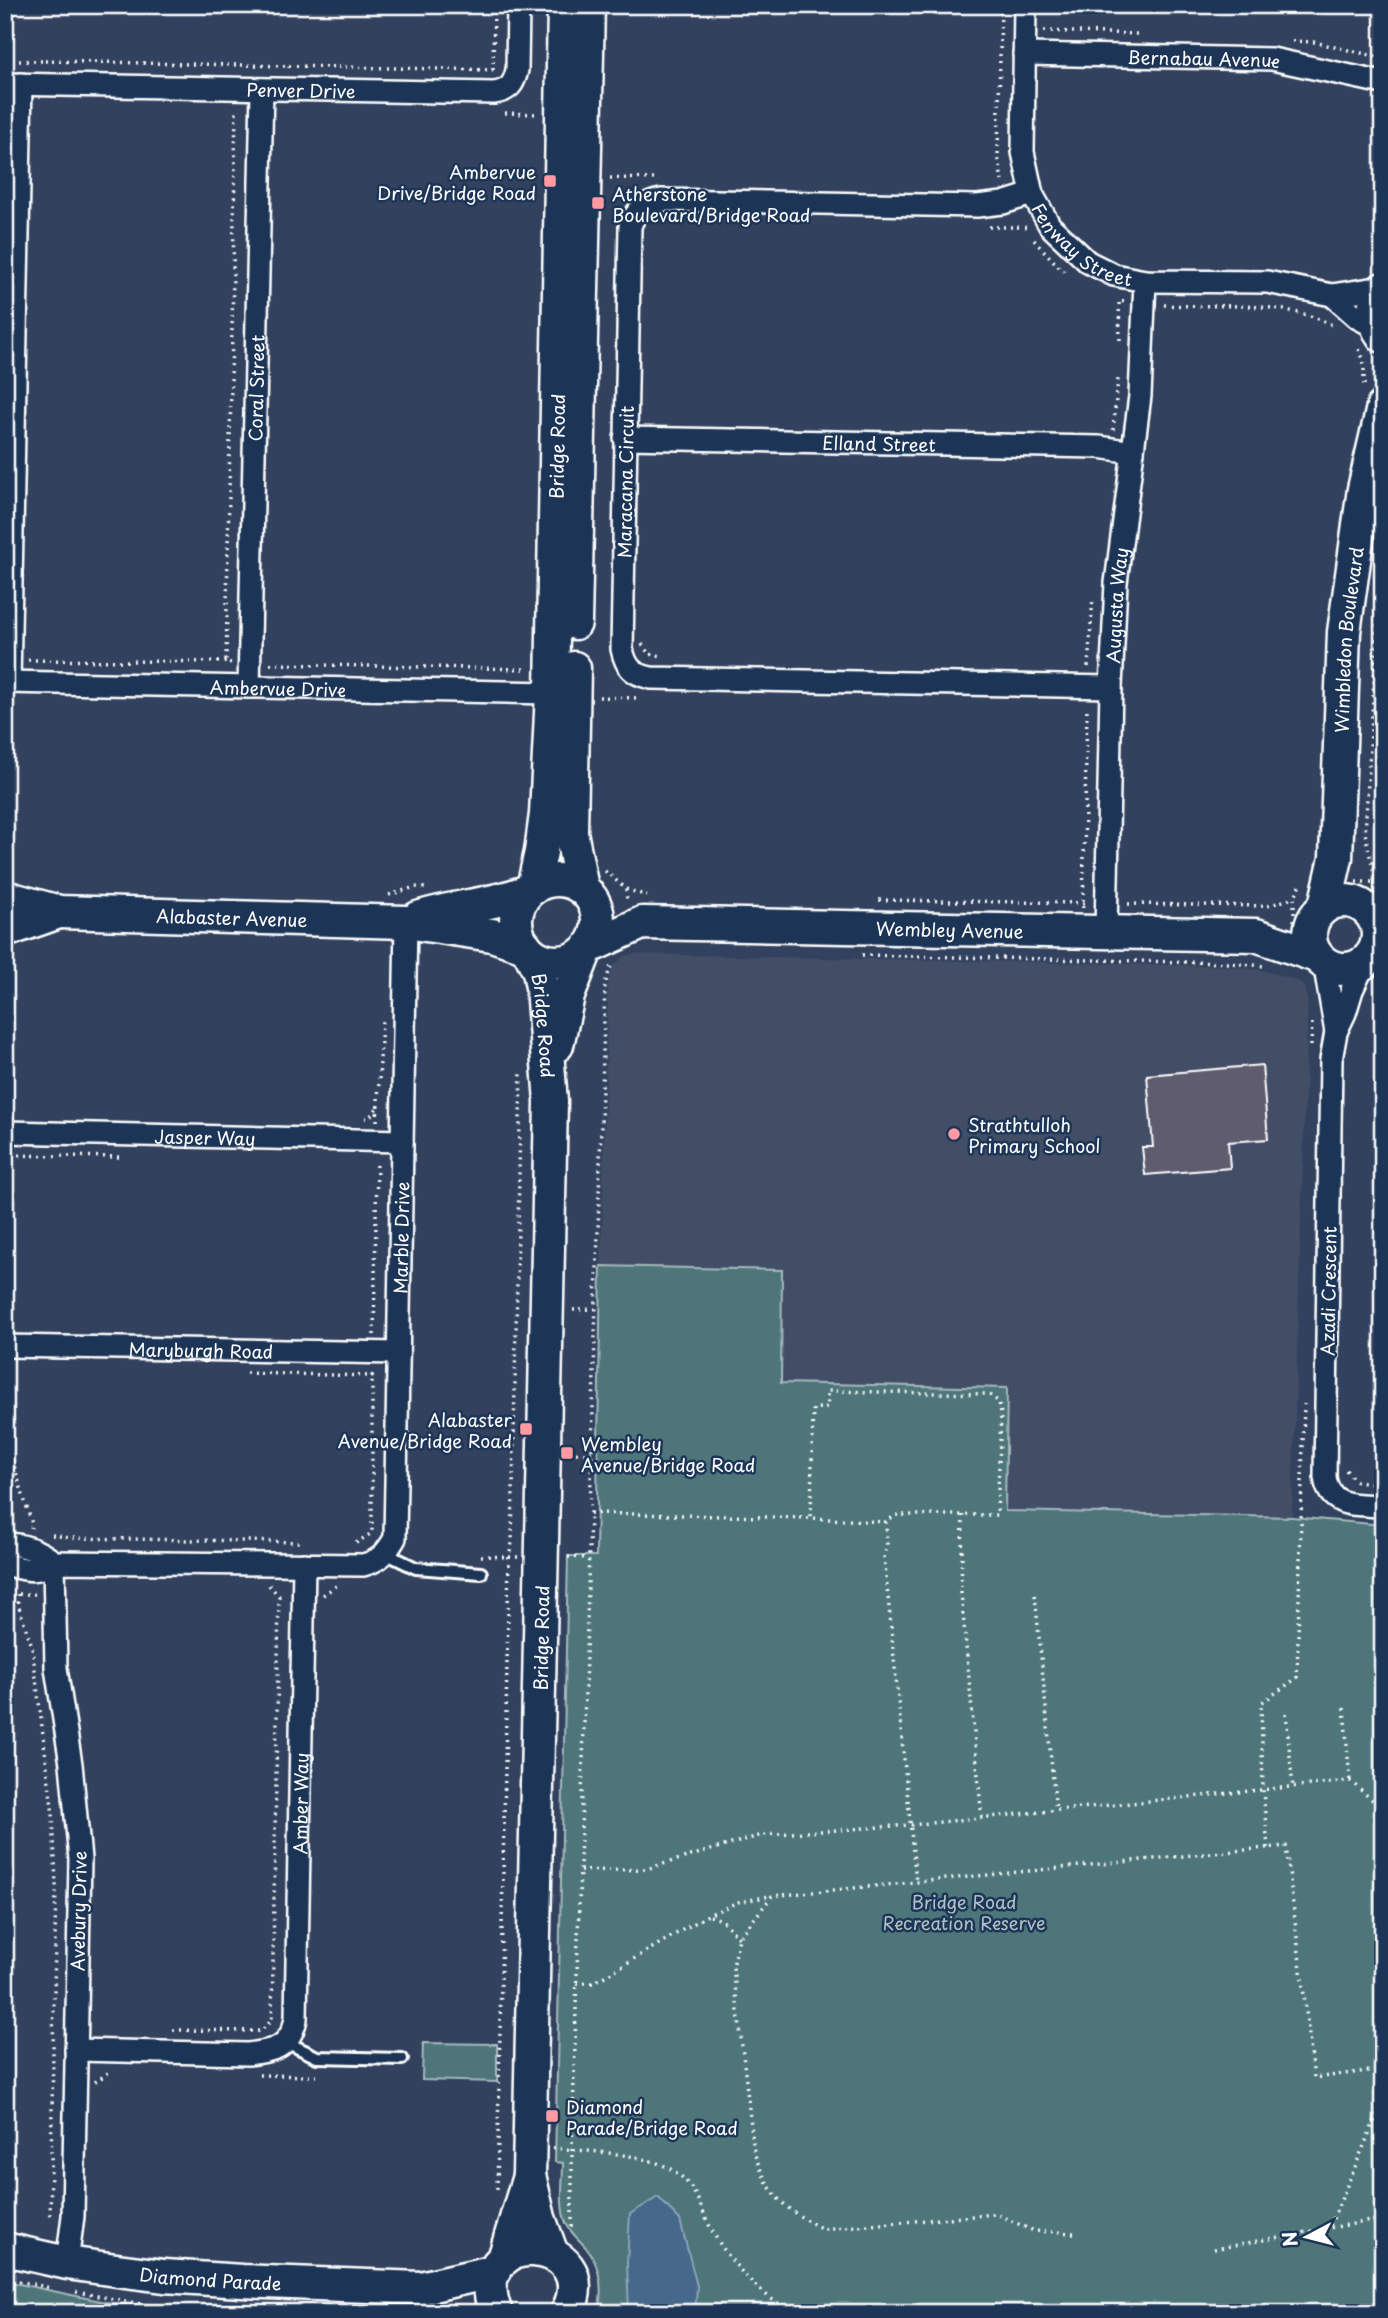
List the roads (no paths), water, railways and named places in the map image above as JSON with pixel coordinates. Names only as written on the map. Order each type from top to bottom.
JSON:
[{"type":"street","name":"Penver Drive","points":[[13,84],[504,92],[514,80],[517,70],[518,5]]},
{"type":"street","name":"Bridge Road","points":[[531,890],[541,852],[546,814],[543,681],[564,5]]},
{"type":"street","name":"Bridge Road","points":[[587,893],[571,832],[588,5]]},
{"type":"street","name":"Fenway Street","points":[[1025,5],[1034,54],[1023,152],[1032,194],[1050,226],[1088,262],[1114,275],[1145,281],[1267,282],[1332,295],[1383,288]]},
{"type":"street","name":"Bernabau Avenue","points":[[1034,54],[1272,59],[1383,83]]},
{"type":"street","points":[[7,682],[13,84]]},
{"type":"street","name":"Coral Street","points":[[249,687],[261,89]]},
{"type":"street","name":"Maracana Circuit","points":[[1032,194],[1003,203],[977,206],[661,200],[641,207],[630,226],[622,649],[625,662],[638,675],[651,678],[1111,687]]},
{"type":"street","name":"Augusta Way","points":[[1107,918],[1111,687],[1116,583],[1140,396],[1145,281]]},
{"type":"street","points":[[1381,335],[1373,310],[1383,288]]},
{"type":"street","points":[[1332,295],[1381,335]]},
{"type":"street","name":"Wimbledon Boulevard","points":[[1310,908],[1336,858],[1344,632],[1364,489],[1383,407]]},
{"type":"street","name":"Elland Street","points":[[625,438],[1099,447],[1133,452]]},
{"type":"street","name":"Ambervue Drive","points":[[7,682],[249,687],[543,681]]},
{"type":"street","name":"Wimbledon Boulevard","points":[[1336,833],[1350,866],[1374,906]]},
{"type":"street","points":[[563,880],[587,893],[597,910],[599,923],[596,936],[587,950],[574,959],[551,962],[539,958],[527,949],[516,924],[521,901],[531,890],[542,882],[563,880]]},
{"type":"street","name":"Alabaster Avenue","points":[[406,922],[444,910],[493,903],[531,890]]},
{"type":"street","name":"Wembley Avenue","points":[[587,893],[623,909],[1107,918],[1256,935],[1320,959]]},
{"type":"street","name":"Alabaster Avenue","points":[[5,897],[59,912],[406,922],[499,936],[527,949]]},
{"type":"street","points":[[1343,900],[1374,906],[1377,929],[1374,954],[1350,968],[1341,969],[1320,959],[1310,939],[1310,908],[1343,900]]},
{"type":"street","points":[[5,908],[5,922]]},
{"type":"street","name":"Wembley Avenue","points":[[1256,935],[1310,908]]},
{"type":"street","name":"Wembley Avenue","points":[[587,950],[645,910]]},
{"type":"street","name":"Alabaster Avenue","points":[[5,931],[59,912]]},
{"type":"street","name":"Marble Drive","points":[[385,1553],[395,1538],[406,922]]},
{"type":"street","name":"Bridge Road","points":[[527,949],[539,971],[542,987],[551,1102]]},
{"type":"street","name":"Bridge Road","points":[[567,2313],[573,2298],[573,2285],[570,2273],[562,2262],[563,2244],[539,2218],[529,2160],[551,1102],[559,1029],[568,996],[587,950]]},
{"type":"street","name":"Azadi Crescent","points":[[1374,954],[1352,990],[1336,1032],[1331,1074],[1325,1476],[1326,1487],[1339,1501],[1383,1506]]},
{"type":"street","name":"Azadi Crescent","points":[[1320,959],[1336,1032]]},
{"type":"street","name":"Jasper Way","points":[[5,1132],[402,1141]]},
{"type":"street","name":"Maryburgh Road","points":[[5,1346],[398,1353]]},
{"type":"street","points":[[5,1544],[30,1548],[43,1553],[54,1562]]},
{"type":"street","points":[[5,1564],[34,1571],[54,1562],[363,1565],[379,1560],[385,1553]]},
{"type":"street","name":"Avebury Drive","points":[[54,1562],[55,1668],[71,1764],[80,1858],[73,2216],[67,2281]]},
{"type":"street","name":"Amber Way","points":[[286,2042],[296,2018],[304,1564]]},
{"type":"street","points":[[76,2050],[248,2054],[273,2050],[286,2042]]},
{"type":"street","name":"Bridge Road","points":[[496,2313],[491,2300],[490,2285],[499,2265],[529,2160]]},
{"type":"street","name":"Diamond Parade","points":[[420,2288],[499,2265],[514,2252],[563,2244]]},
{"type":"street","name":"Diamond Parade","points":[[5,2249],[67,2281],[164,2276],[420,2288],[496,2313]]},
{"type":"lane","points":[[385,1553],[416,1568],[481,1573]]},
{"type":"lane","points":[[286,2042],[317,2057],[402,2059]]},
{"type":"place","name":"Ambervue Drive/Bridge Road","points":[[550,181]]},
{"type":"place","name":"Atherstone Boulevard/Bridge Road","points":[[598,203]]},
{"type":"place","name":"Strathtulloh Primary School","points":[[954,1134]]},
{"type":"place","name":"Alabaster Avenue/Bridge Road","points":[[526,1429]]},
{"type":"place","name":"Wembley Avenue/Bridge Road","points":[[567,1453]]},
{"type":"place","name":"Diamond Parade/Bridge Road","points":[[552,2116]]},
{"type":"park label","name":"Bridge Road Recreation Reserve","points":[[964,1911]]}]
